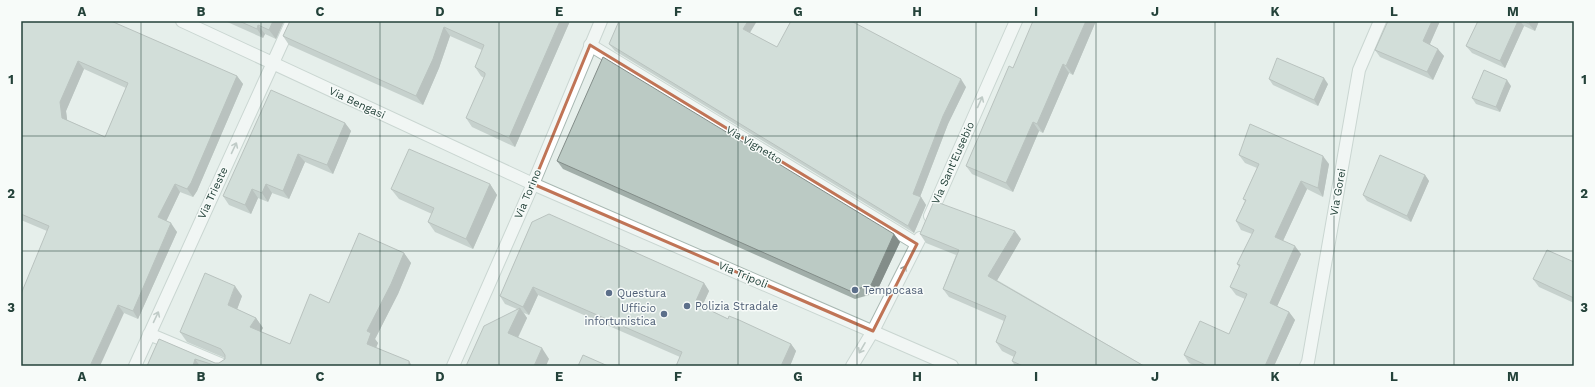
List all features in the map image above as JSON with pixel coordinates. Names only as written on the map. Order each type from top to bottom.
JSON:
[{"type":"street","name":"Via Bengasi","points":[[182,21],[533,184]]},
{"type":"street","name":"Via Trieste","points":[[135,366],[292,21]]},
{"type":"street","name":"Via Torino","points":[[453,366],[533,184],[601,21]]},
{"type":"street","name":"Via Sant'Eusebio","points":[[852,366],[917,244],[1016,21]]},
{"type":"street","name":"Via Gorei","points":[[1306,366],[1308,362],[1360,70],[1380,21]]},
{"type":"street","name":"Via Vignetto","points":[[590,45],[917,244]]},
{"type":"street","name":"Via Tripoli","points":[[533,184],[952,366]]},
{"type":"street","points":[[149,334],[225,366]]},
{"type":"highlighted area","points":[[590,45],[917,244],[873,331],[533,184]]},
{"type":"building","points":[[21,21],[111,21],[237,76],[191,183],[187,189],[175,184],[158,217],[171,223],[133,311],[118,305],[90,366],[21,366],[21,294],[49,226],[21,214]],"holes":[[[78,61],[128,83],[105,137],[62,118],[60,102]]]},
{"type":"building","points":[[239,21],[273,21],[269,30],[258,25],[257,29]]},
{"type":"building","points":[[290,21],[560,21],[509,138],[466,118],[485,75],[485,73],[475,67],[484,45],[444,27],[433,59],[416,96],[283,36]]},
{"type":"building","points":[[619,21],[748,21],[743,29],[777,47],[791,21],[851,21],[961,79],[943,116],[913,194],[921,197],[908,226],[609,44]]},
{"type":"building","points":[[1033,21],[1086,21],[1066,66],[1063,64],[1037,124],[1033,122],[1006,183],[966,166],[1009,66],[1013,68]]},
{"type":"building","points":[[1388,21],[1432,21],[1423,41],[1438,49],[1427,72],[1375,50]]},
{"type":"building","points":[[1478,21],[1518,21],[1500,61],[1466,46]]},
{"type":"building","points":[[1523,21],[1530,21],[1529,24]]},
{"type":"building","points":[[603,57],[894,234],[871,285],[850,291],[557,161]]},
{"type":"building","points":[[1277,58],[1324,78],[1314,100],[1269,79]]},
{"type":"building","points":[[1484,70],[1507,80],[1496,107],[1472,98]]},
{"type":"building","points":[[271,90],[345,123],[327,165],[298,154],[283,191],[266,184],[262,193],[252,189],[245,205],[223,196]]},
{"type":"building","points":[[1250,124],[1323,156],[1318,188],[1301,181],[1275,237],[1295,246],[1270,303],[1289,312],[1265,366],[1208,366],[1184,355],[1200,321],[1229,334],[1247,294],[1230,287],[1240,265],[1237,264],[1254,230],[1236,221],[1246,200],[1243,199],[1259,164],[1239,155]]},
{"type":"building","points":[[409,149],[490,184],[466,239],[428,222],[434,208],[391,189]]},
{"type":"building","points":[[1380,155],[1425,175],[1407,216],[1363,195]]},
{"type":"building","points":[[934,201],[1015,231],[988,276],[1144,366],[1023,366],[1012,361],[1016,352],[996,342],[1006,316],[943,289],[959,250],[920,234]]},
{"type":"building","name":"Questura","points":[[549,214],[704,283],[695,303],[728,319],[729,316],[791,344],[781,366],[676,366],[682,352],[533,287],[523,307],[500,296],[532,222]]},
{"type":"building","points":[[359,233],[404,253],[391,284],[367,331],[371,333],[367,344],[409,361],[409,366],[217,366],[195,359],[193,366],[147,366],[159,339],[215,363],[219,363],[225,359],[225,355],[221,349],[180,332],[205,273],[235,286],[228,305],[256,318],[250,327],[290,344],[310,294],[329,303]]},
{"type":"building","points":[[1547,250],[1574,262],[1574,298],[1533,279]]},
{"type":"building","points":[[520,308],[508,333],[542,348],[534,366],[466,366],[484,326]]},
{"type":"building","points":[[583,355],[608,366],[578,366]]},
{"type":"place","name":"Tempocasa","points":[[855,290]]},
{"type":"place","name":"Questura","points":[[609,293]]},
{"type":"place","name":"Polizia Stradale","points":[[687,306]]},
{"type":"place","name":"Ufficio infortunistica","points":[[664,314]]}]
